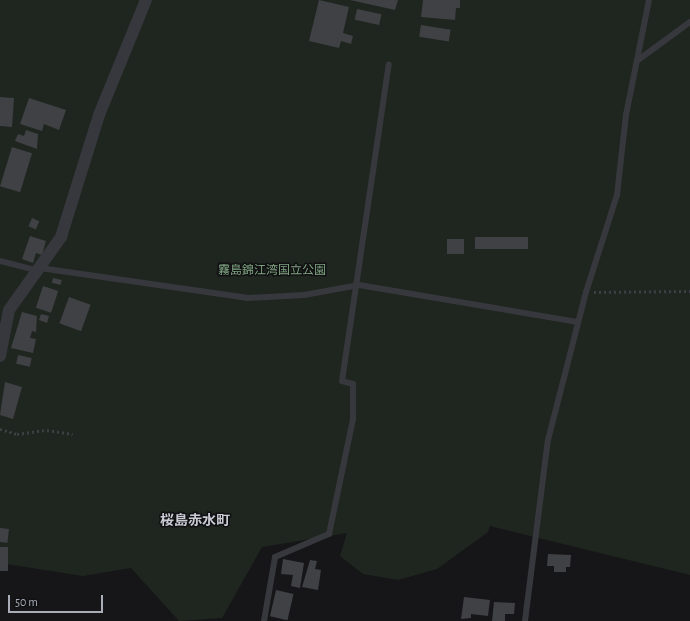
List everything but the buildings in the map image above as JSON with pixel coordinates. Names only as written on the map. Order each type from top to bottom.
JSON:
[{"type":"street","points":[[0,356],[9,310],[40,269],[61,237],[99,115],[146,0]]},
{"type":"lane","points":[[524,621],[548,440],[577,322],[617,195],[626,115],[649,0]]},
{"type":"lane","points":[[638,60],[690,22]]},
{"type":"lane","points":[[264,621],[275,557],[329,534],[353,419],[353,384],[342,381],[359,285],[389,64]]},
{"type":"lane","points":[[0,261],[40,269],[247,298],[304,295],[359,285],[577,322]]},
{"type":"path","points":[[586,292],[690,291]]},
{"type":"path","points":[[0,429],[17,434],[47,430],[73,434]]},
{"type":"green space","name":"霧島錦江湾国立公園","points":[[0,0],[690,0],[690,575],[490,526],[488,532],[437,569],[398,580],[363,574],[340,556],[347,533],[262,547],[222,618],[179,621],[131,568],[83,576],[0,563]]},
{"type":"district","name":"桜島赤水町","points":[[195,521]]}]
